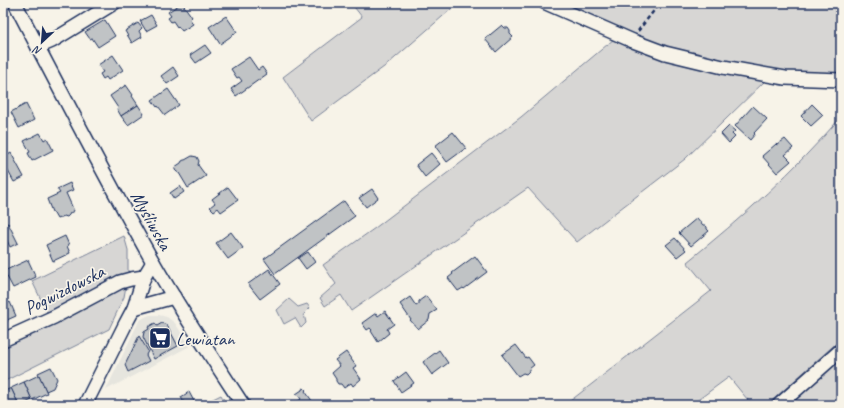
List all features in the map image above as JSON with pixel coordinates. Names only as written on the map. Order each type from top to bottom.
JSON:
[{"type":"street","name":"Myśliwska","points":[[15,3],[153,262],[243,405]]},
{"type":"street","points":[[38,47],[52,41],[114,3]]},
{"type":"street","points":[[546,3],[665,53],[723,67],[785,78],[841,80]]},
{"type":"street","points":[[85,405],[134,308],[144,278],[153,262]]},
{"type":"street","name":"Pogwizdowska","points":[[3,340],[54,317],[120,282],[144,278]]},
{"type":"street","points":[[134,308],[174,297]]},
{"type":"street","points":[[778,405],[841,350]]},
{"type":"path","points":[[631,40],[660,3]]},
{"type":"shaded area","points":[[351,3],[458,3],[388,64],[311,121],[283,77],[362,17]]},
{"type":"shaded area","points":[[558,3],[841,3],[841,77],[795,75],[751,68],[658,45]]},
{"type":"shaded area","points":[[614,39],[767,79],[685,159],[577,242],[528,188],[351,311],[341,295],[325,306],[320,298],[336,284],[323,265],[375,228],[521,117]]},
{"type":"shaded area","points":[[841,117],[841,339],[767,405],[752,405],[729,377],[691,405],[565,405],[711,291],[687,262],[728,228],[787,175]]},
{"type":"shaded area","points":[[124,236],[128,250],[128,273],[47,312],[32,281]]},
{"type":"shaded area","points":[[126,286],[124,297],[109,329],[3,382],[3,343]]},
{"type":"shaded area","points":[[289,299],[298,307],[307,304],[310,308],[304,314],[306,323],[301,328],[295,318],[284,324],[277,310]]},
{"type":"shaded area","points":[[150,315],[167,317],[175,323],[190,346],[106,390],[139,321]]},
{"type":"shaded area","points":[[841,354],[841,405],[785,405]]},
{"type":"shaded area","points":[[221,395],[227,405],[201,405]]},
{"type":"building","points":[[182,3],[192,17],[190,19],[193,24],[182,31],[173,21],[171,22],[168,18],[171,16],[168,12]]},
{"type":"building","points":[[151,15],[157,25],[146,31],[140,21]]},
{"type":"building","points":[[226,16],[237,32],[220,44],[209,27]]},
{"type":"building","points":[[105,20],[115,36],[98,47],[92,38],[90,39],[85,32]]},
{"type":"building","points":[[138,23],[142,28],[139,31],[142,37],[132,43],[125,31]]},
{"type":"building","points":[[502,25],[505,28],[508,28],[513,37],[496,52],[485,39]]},
{"type":"building","points":[[205,45],[211,53],[196,63],[190,55]]},
{"type":"building","points":[[113,55],[123,70],[108,80],[106,77],[103,79],[100,74],[103,72],[98,65]]},
{"type":"building","points":[[249,57],[258,70],[262,67],[267,74],[236,96],[231,89],[242,81],[239,77],[237,78],[231,69]]},
{"type":"building","points":[[173,67],[179,76],[167,84],[161,76]]},
{"type":"building","points":[[126,85],[138,105],[121,116],[117,109],[118,108],[110,96]]},
{"type":"building","points":[[168,89],[179,105],[165,115],[152,100]]},
{"type":"building","points":[[26,104],[34,120],[19,128],[11,112]]},
{"type":"building","points":[[812,104],[823,115],[811,126],[801,116]]},
{"type":"building","points":[[138,105],[144,114],[128,125],[121,116]]},
{"type":"building","points":[[753,106],[767,119],[754,133],[755,134],[750,140],[735,126]]},
{"type":"building","points":[[729,126],[735,131],[732,134],[735,137],[729,143],[721,134]]},
{"type":"building","points":[[453,132],[466,148],[447,162],[435,146]]},
{"type":"building","points":[[40,133],[44,140],[47,138],[53,150],[32,161],[28,153],[30,152],[24,141]]},
{"type":"building","points":[[785,139],[793,148],[785,155],[791,161],[777,173],[762,156],[776,144],[777,145]]},
{"type":"building","points":[[11,153],[24,177],[14,182],[3,162],[3,158]]},
{"type":"building","points":[[431,153],[440,164],[425,177],[416,165]]},
{"type":"building","points":[[192,156],[197,157],[199,161],[198,165],[206,176],[188,188],[179,173],[175,170],[175,167],[182,161]]},
{"type":"building","points":[[70,183],[73,190],[66,193],[74,211],[67,217],[64,216],[57,219],[52,212],[47,199],[60,193],[57,189]]},
{"type":"building","points":[[180,186],[184,192],[174,199],[170,193]]},
{"type":"building","points":[[228,187],[238,200],[221,212],[218,208],[214,211],[210,207],[215,203],[212,199]]},
{"type":"building","points":[[372,189],[378,198],[366,207],[359,198]]},
{"type":"building","points":[[344,201],[355,216],[275,274],[264,259]]},
{"type":"building","points":[[697,218],[707,227],[709,231],[691,246],[679,233]]},
{"type":"building","points":[[8,223],[18,243],[10,247],[3,232],[3,225]]},
{"type":"building","points":[[231,232],[243,248],[228,259],[216,243]]},
{"type":"building","points":[[65,236],[69,245],[67,246],[70,253],[53,261],[46,245]]},
{"type":"building","points":[[675,238],[686,250],[677,257],[666,245]]},
{"type":"building","points":[[308,252],[315,262],[306,269],[298,258]]},
{"type":"building","points":[[475,256],[487,272],[464,289],[463,288],[458,291],[448,278],[453,274],[452,273]]},
{"type":"building","points":[[28,260],[36,277],[13,288],[4,271]]},
{"type":"building","points":[[269,269],[280,284],[260,299],[248,284]]},
{"type":"building","points":[[426,296],[437,310],[430,314],[429,320],[418,329],[410,320],[400,304],[410,297],[416,306],[419,304],[419,301]]},
{"type":"building","points":[[10,302],[16,316],[7,320],[8,321],[3,324],[3,306]]},
{"type":"building","points":[[385,311],[394,324],[387,329],[389,333],[378,342],[371,331],[372,330],[370,328],[367,330],[362,323],[376,313],[378,316]]},
{"type":"building","points":[[155,323],[157,326],[162,323],[167,325],[178,346],[154,359],[143,337],[144,332],[149,329],[148,327]]},
{"type":"building","points":[[139,336],[148,351],[146,355],[149,361],[128,372],[125,365]]},
{"type":"building","points":[[516,345],[526,358],[528,357],[534,365],[526,374],[523,373],[518,376],[502,355]]},
{"type":"building","points":[[439,350],[448,363],[432,375],[423,362]]},
{"type":"building","points":[[346,352],[356,366],[353,368],[361,379],[353,386],[351,383],[344,388],[341,384],[338,384],[332,373],[340,366],[335,360]]},
{"type":"building","points":[[51,367],[57,379],[53,388],[46,391],[38,373]]},
{"type":"building","points":[[406,372],[414,383],[401,392],[394,381]]},
{"type":"building","points":[[39,375],[47,393],[32,400],[24,382]]},
{"type":"building","points":[[24,382],[32,400],[19,405],[11,388]]},
{"type":"building","points":[[11,388],[19,405],[3,405],[3,392]]},
{"type":"building","points":[[304,388],[315,405],[291,405],[301,399],[296,394]]},
{"type":"building","points":[[189,392],[196,405],[185,405],[181,397]]},
{"type":"place","name":"Lewiatan","points":[[160,338]]}]
